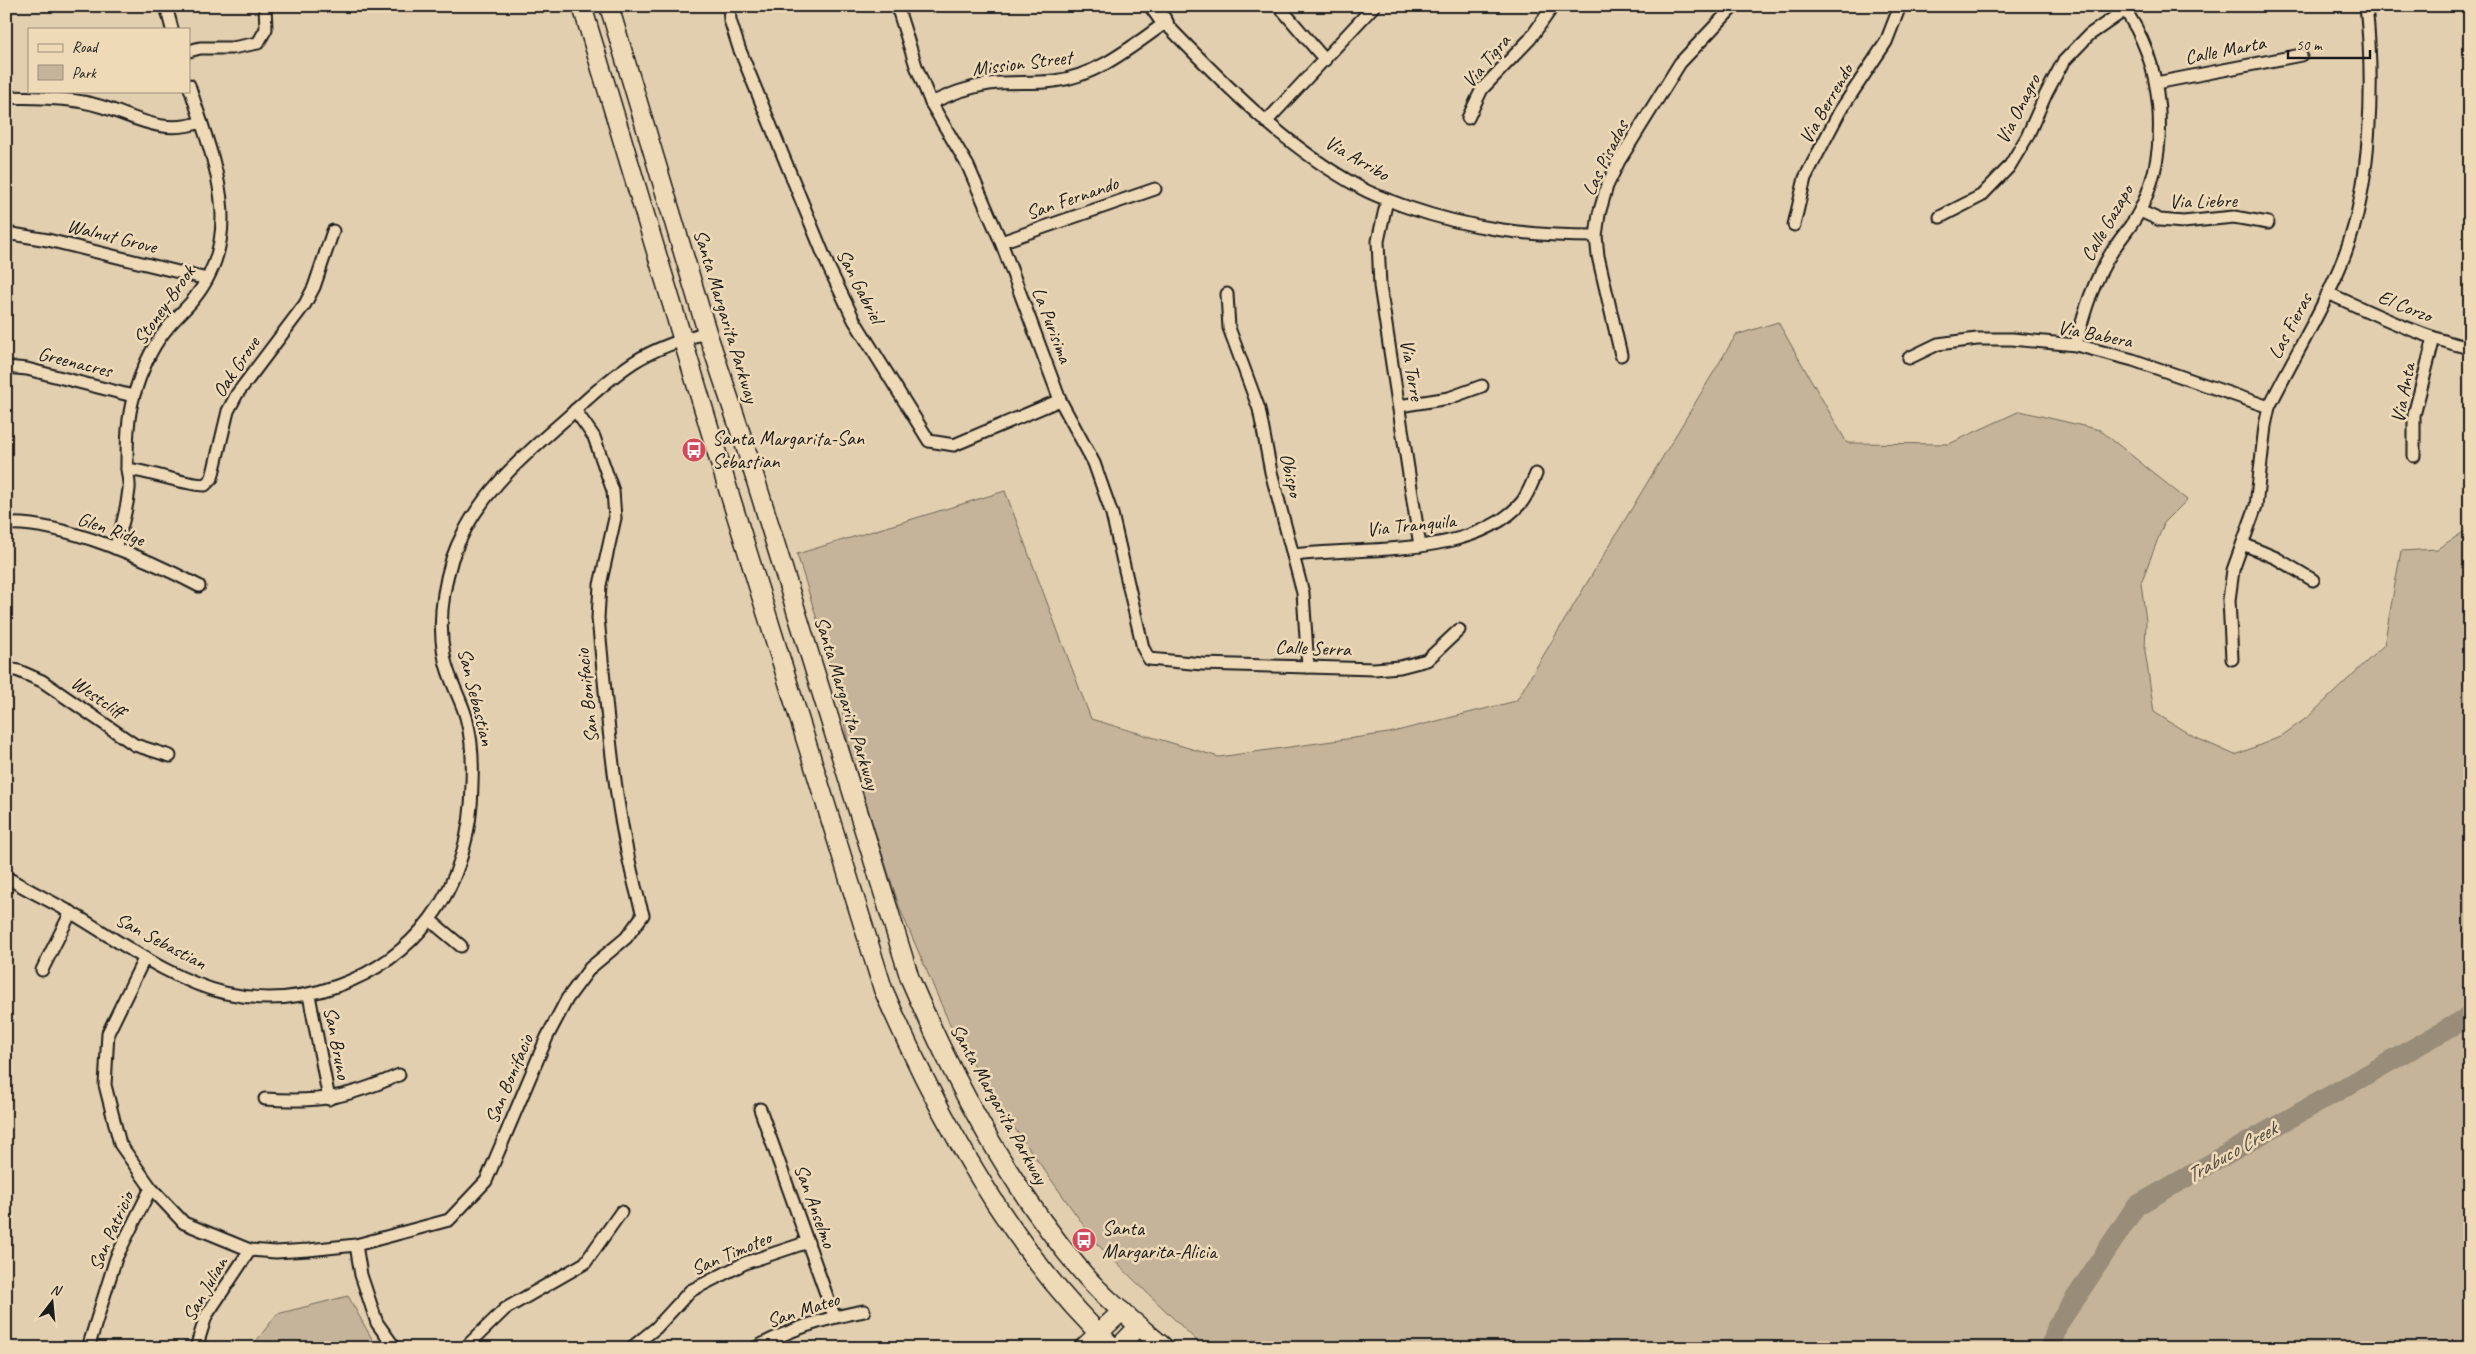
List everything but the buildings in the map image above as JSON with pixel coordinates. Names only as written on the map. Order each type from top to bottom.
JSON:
[{"type":"main road","points":[[582,6],[719,460],[884,989],[913,1059],[984,1184],[1018,1236],[1062,1292],[1098,1333],[1114,1348]]},
{"type":"main road","name":"Santa Margarita Parkway","points":[[609,6],[707,332],[770,526],[910,979],[935,1038],[979,1120],[1041,1219],[1084,1274],[1122,1311],[1165,1348]]},
{"type":"main road","points":[[1083,1348],[1122,1311]]},
{"type":"main road","points":[[1118,1348],[1139,1326]]},
{"type":"street","points":[[166,6],[172,28]]},
{"type":"street","points":[[190,51],[200,48],[232,48],[258,43],[266,29],[265,6]]},
{"type":"street","name":"San Gabriel","points":[[729,6],[730,20],[739,48],[829,268],[854,320],[928,442],[954,445],[1060,400]]},
{"type":"street","name":"La Purisima","points":[[897,6],[916,66],[932,102],[968,166],[1001,242],[1060,400],[1094,462],[1112,514],[1143,648],[1149,659],[1153,660]]},
{"type":"street","name":"Via Arribo","points":[[1153,6],[1165,23],[1215,75],[1266,122],[1310,156],[1362,189],[1387,200],[1461,224],[1504,232],[1596,236]]},
{"type":"street","points":[[1279,6],[1324,60]]},
{"type":"street","points":[[1266,122],[1374,6]]},
{"type":"street","name":"Via Tigra","points":[[1468,118],[1482,89],[1530,38],[1553,6]]},
{"type":"street","name":"Las Pisadas","points":[[1621,355],[1598,256],[1596,236],[1599,214],[1607,186],[1619,161],[1680,63],[1734,6]]},
{"type":"street","name":"Via Berrendo","points":[[1794,225],[1805,178],[1840,111],[1886,42],[1900,6]]},
{"type":"street","name":"Las Fieras","points":[[2232,659],[2230,600],[2233,570],[2256,506],[2269,407],[2328,293],[2346,253],[2356,214],[2364,170],[2370,83],[2366,6]]},
{"type":"street","name":"Calle Gazapo","points":[[2076,345],[2085,307],[2097,278],[2140,211],[2155,167],[2160,122],[2156,83],[2143,40],[2124,8]]},
{"type":"street","name":"Via Onagro","points":[[1940,217],[1981,196],[2009,167],[2027,137],[2063,62],[2089,35],[2124,8]]},
{"type":"street","name":"Mission Street","points":[[932,102],[961,89],[1055,81],[1078,76],[1099,68],[1165,23]]},
{"type":"street","name":"Calle Marta","points":[[2156,83],[2302,55]]},
{"type":"street","name":"Stoney-Brook","points":[[114,548],[125,517],[130,487],[127,469],[129,422],[134,396],[143,371],[164,332],[193,300],[208,279],[219,249],[224,217],[220,188],[190,88]]},
{"type":"street","points":[[6,97],[53,98],[84,102],[112,110],[139,121],[164,127],[187,126],[201,122]]},
{"type":"street","name":"San Fernando","points":[[1001,242],[1155,189]]},
{"type":"street","name":"Via Torre","points":[[1387,200],[1378,241],[1380,286],[1420,546]]},
{"type":"street","name":"Via Liebre","points":[[2140,211],[2160,220],[2182,222],[2234,216],[2268,223]]},
{"type":"street","name":"Oak Grove","points":[[127,469],[150,472],[205,485],[212,478],[228,411],[237,394],[305,304],[314,287],[333,231]]},
{"type":"street","name":"Walnut Grove","points":[[6,233],[48,240],[208,279]]},
{"type":"street","name":"El Corzo","points":[[2328,293],[2434,338],[2470,348]]},
{"type":"street","name":"Obispo","points":[[1227,294],[1229,328],[1259,409],[1271,472],[1303,593],[1308,667]]},
{"type":"street","name":"San Sebastian","points":[[6,877],[71,912],[186,980],[225,993],[266,997],[309,995],[342,985],[371,972],[405,945],[430,920],[446,893],[458,866],[468,832],[472,787],[472,748],[465,715],[454,690],[443,654],[441,606],[453,558],[475,511],[503,475],[575,410],[633,363],[664,347],[707,332]]},
{"type":"street","name":"Via Anta","points":[[2414,456],[2414,415],[2434,338]]},
{"type":"street","name":"Via Babera","points":[[1909,358],[1938,344],[1977,339],[2012,339],[2076,345],[2133,360],[2269,407]]},
{"type":"street","name":"Greenacres","points":[[6,367],[27,369],[134,396]]},
{"type":"street","points":[[1399,406],[1449,398],[1482,386]]},
{"type":"street","name":"San Bonifacio","points":[[145,957],[108,1033],[105,1085],[120,1144],[151,1188],[184,1223],[250,1250],[276,1252],[356,1245],[449,1220],[486,1181],[547,1037],[567,999],[590,968],[626,938],[643,915],[629,870],[621,824],[598,618],[600,585],[615,518],[613,491],[594,437],[575,410]]},
{"type":"street","name":"Via Tranquila","points":[[1293,556],[1420,546],[1462,539],[1486,530],[1509,515],[1524,500],[1536,474]]},
{"type":"street","name":"Glen Ridge","points":[[6,524],[44,527],[114,548],[200,586]]},
{"type":"street","points":[[2242,544],[2276,558],[2314,580]]},
{"type":"street","name":"Calle Serra","points":[[1153,660],[1374,669],[1400,667],[1427,660],[1459,630]]},
{"type":"street","name":"Westcliff","points":[[6,668],[19,671],[42,681],[135,745],[170,756]]},
{"type":"street","points":[[42,970],[71,912]]},
{"type":"street","points":[[430,920],[460,946]]},
{"type":"street","name":"San Bruno","points":[[309,995],[329,1099]]},
{"type":"street","points":[[265,1100],[303,1102],[329,1099],[367,1090],[399,1075]]},
{"type":"street","name":"San Anselmo","points":[[760,1109],[834,1316]]},
{"type":"street","name":"San Patricio","points":[[88,1348],[116,1258],[151,1188]]},
{"type":"street","points":[[465,1348],[505,1309],[585,1263],[621,1212]]},
{"type":"street","name":"San Timoteo","points":[[630,1348],[656,1328],[690,1291],[745,1263],[808,1242]]},
{"type":"street","points":[[356,1245],[361,1275],[377,1323],[395,1348]]},
{"type":"street","name":"San Julian","points":[[196,1348],[206,1316],[250,1250]]},
{"type":"street","name":"San Mateo","points":[[755,1348],[782,1333],[834,1316],[864,1311]]},
{"type":"green space","points":[[1778,322],[1847,443],[1949,444],[2020,411],[2100,430],[2187,500],[2164,523],[2141,583],[2146,621],[2145,651],[2154,712],[2192,736],[2235,755],[2280,737],[2308,717],[2384,645],[2401,551],[2437,549],[2470,528],[2470,1348],[1204,1348],[1097,1244],[1008,1119],[954,1034],[900,909],[850,753],[837,685],[797,554],[1005,491],[1091,719],[1219,757],[1389,733],[1516,701],[1736,335]]},
{"type":"green space","points":[[348,1296],[377,1348],[251,1348],[277,1314]]},
{"type":"waterway","name":"Trabuco Creek","points":[[2051,1348],[2057,1326],[2136,1206],[2470,1016]]},
{"type":"place","name":"Santa Margarita-San Sebastian","points":[[694,450]]},
{"type":"place","name":"Santa Margarita-Alicia","points":[[1084,1240]]}]
